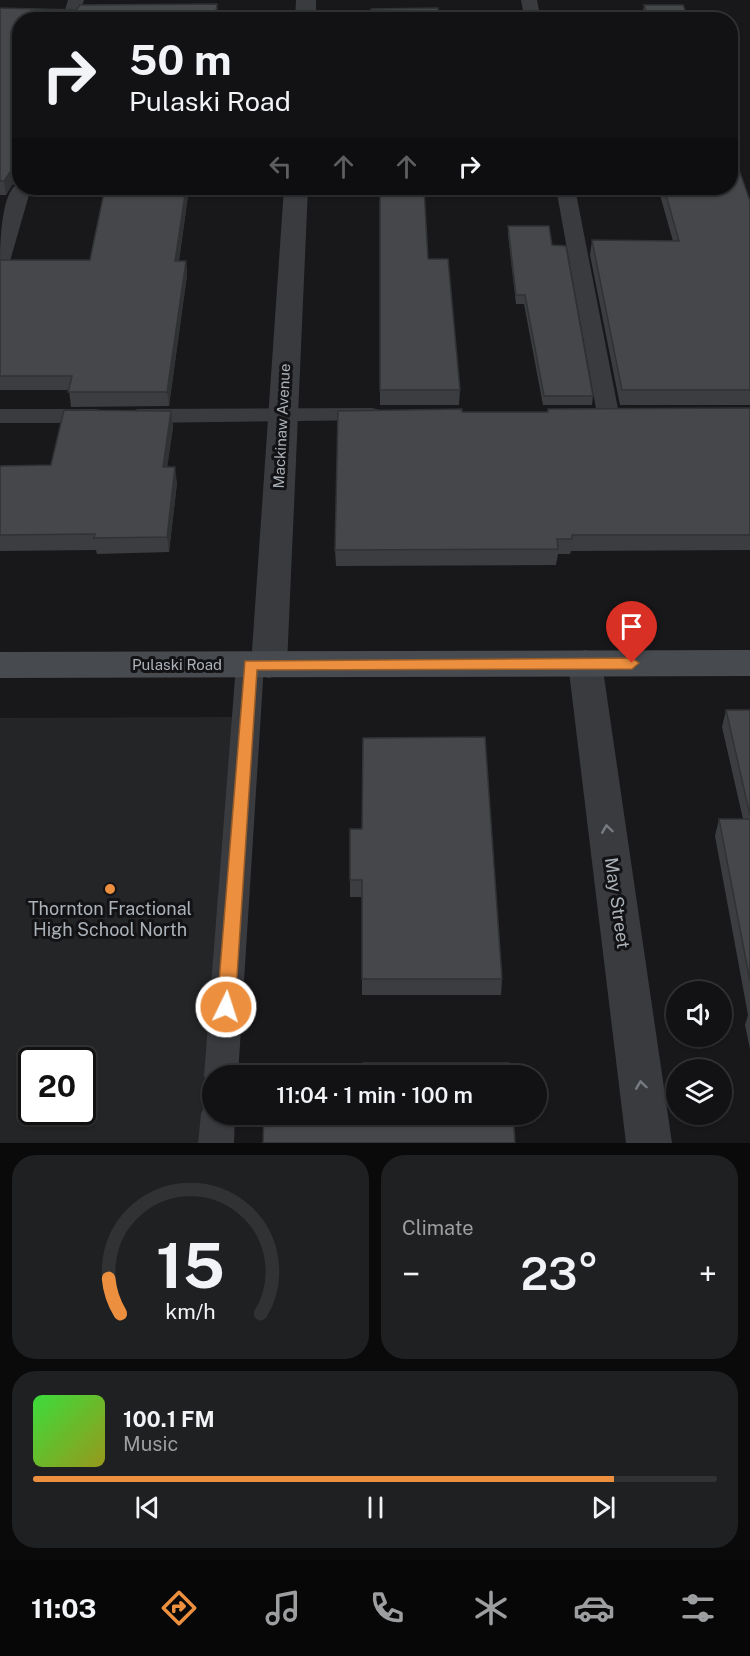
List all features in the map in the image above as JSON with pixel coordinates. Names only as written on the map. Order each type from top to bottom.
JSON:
[{"type":"street","name":"Mackinaw Avenue","points":[[260,665],[283,415],[296,195]]},
{"type":"street","name":"May Street","points":[[585,663],[649,1143]]},
{"type":"street","name":"Pulaski Road","points":[[0,665],[750,663]]},
{"type":"lane","points":[[0,261],[19,195]]},
{"type":"lane","points":[[566,195],[608,414]]},
{"type":"lane","points":[[585,414],[632,414]]},
{"type":"lane","points":[[0,416],[399,415]]},
{"type":"lane","points":[[222,1065],[260,665]]},
{"type":"lane","points":[[216,1143],[217,1125]]},
{"type":"shaded area","name":"Thornton Fractional High School North","points":[[233,717],[207,1065],[202,1065],[201,1143],[0,1143],[0,718]]},
{"type":"building","points":[[217,4],[216,12],[12,12],[12,171],[4,181],[0,181],[0,8],[76,10],[80,5]]},
{"type":"building","points":[[644,5],[683,5],[686,12],[647,12]]},
{"type":"building","points":[[438,8],[438,12],[371,12],[371,9]]},
{"type":"building","points":[[739,170],[750,201],[750,390],[622,390],[592,240],[679,241],[666,195],[738,195]]},
{"type":"building","points":[[104,195],[185,195],[175,261],[186,261],[167,392],[68,392],[72,376],[0,376],[0,260],[90,260]]},
{"type":"building","points":[[380,195],[424,195],[428,259],[448,259],[460,390],[380,390]]},
{"type":"building","points":[[508,226],[549,226],[552,245],[566,246],[593,396],[544,396],[525,295],[516,295]]},
{"type":"building","points":[[750,408],[750,535],[572,535],[572,539],[557,539],[558,549],[335,550],[338,411],[462,409],[462,412],[548,412],[548,409]]},
{"type":"building","points":[[64,410],[171,411],[163,467],[175,467],[167,537],[94,538],[95,534],[0,535],[0,466],[51,465]]},
{"type":"building","points":[[726,710],[750,710],[750,815]]},
{"type":"building","points":[[485,737],[502,979],[362,979],[362,880],[350,880],[350,829],[362,829],[363,738]]},
{"type":"building","points":[[719,819],[750,819],[750,981]]},
{"type":"building","points":[[363,1063],[509,1063],[509,1065],[363,1065]]},
{"type":"building","points":[[264,1125],[514,1125],[515,1143],[263,1143]]},
{"type":"place","name":"Thornton Fractional High School North","points":[[110,889]]},
{"type":"route","points":[[226,1007],[250,665],[632,663]]}]
